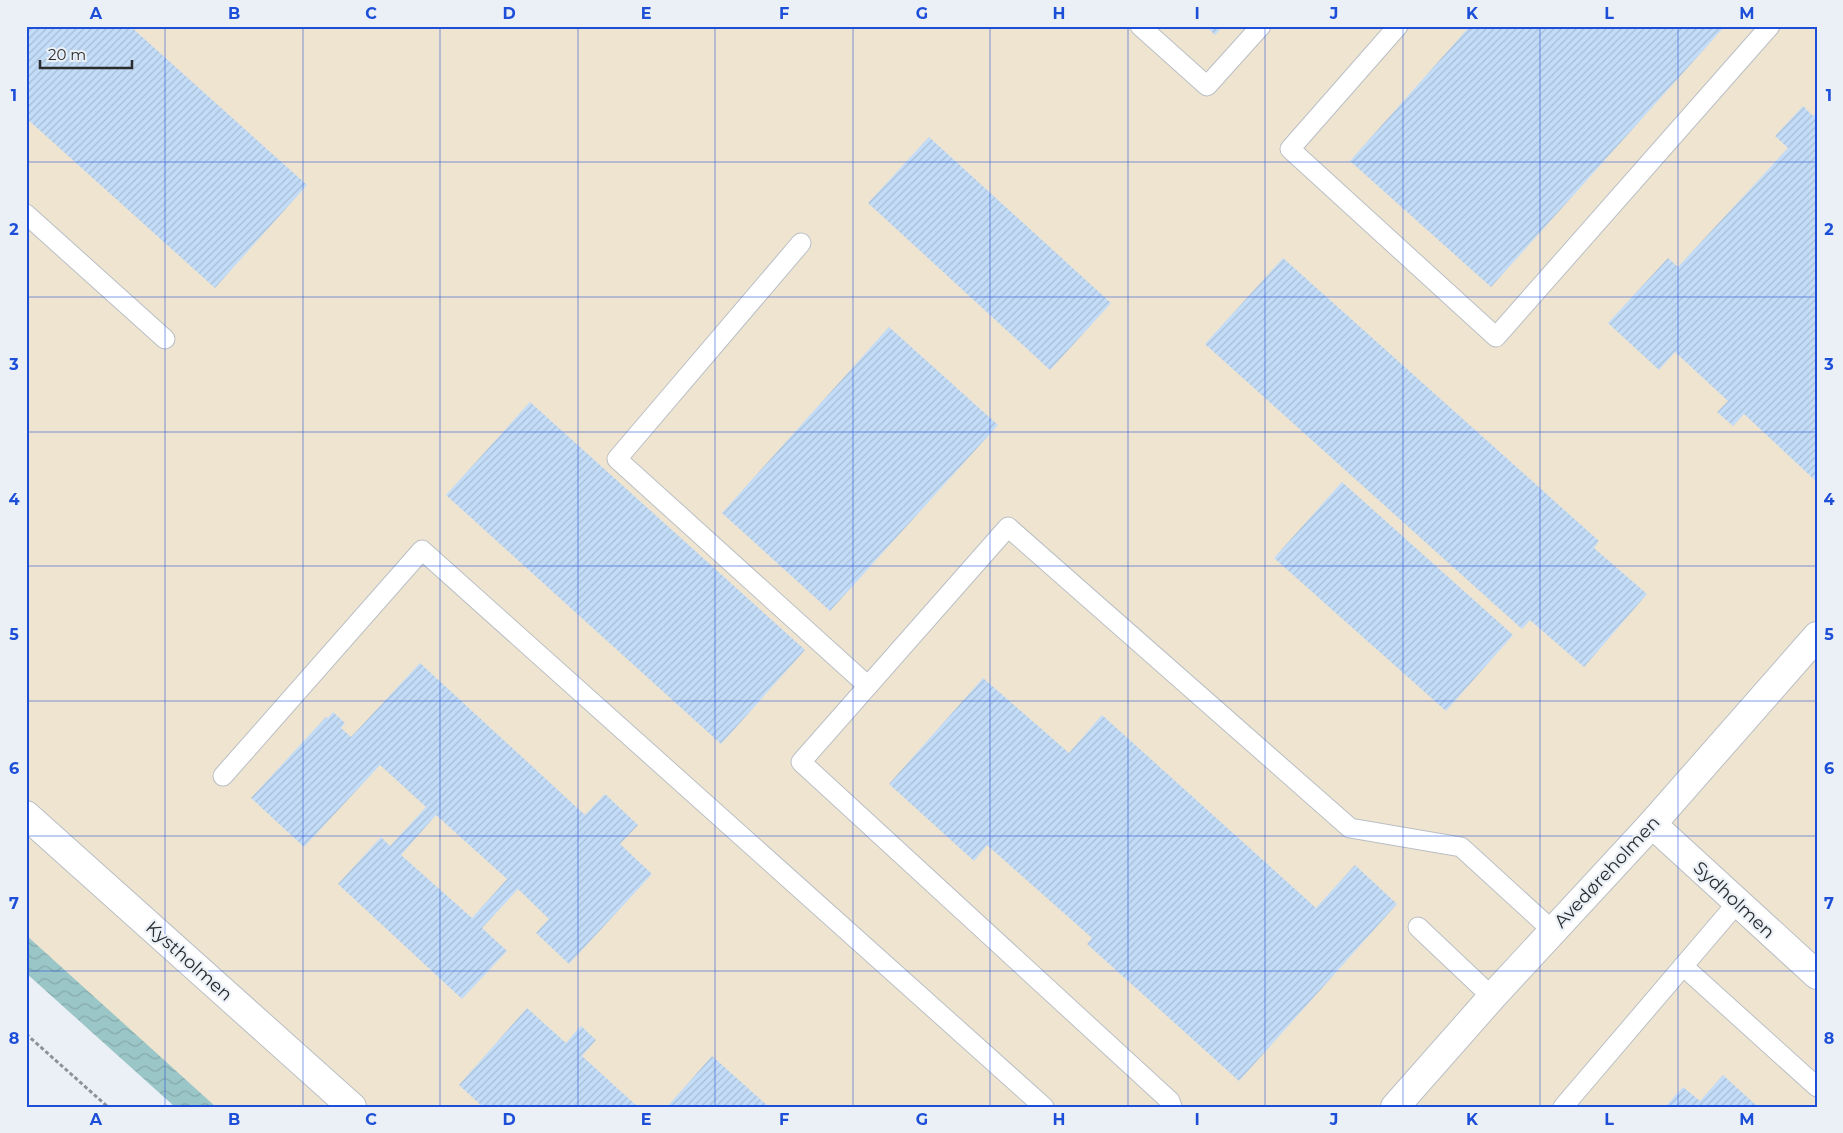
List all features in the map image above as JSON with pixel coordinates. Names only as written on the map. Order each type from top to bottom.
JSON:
[{"type":"street","name":"Avedøreholmen","points":[[1396,1107],[1492,997],[1652,824],[1817,636]]},
{"type":"street","name":"Kystholmen","points":[[26,815],[352,1107]]},
{"type":"street","name":"Sydholmen","points":[[1652,824],[1817,975]]},
{"type":"lane","points":[[1140,26],[1207,86],[1261,26]]},
{"type":"lane","points":[[1398,26],[1290,149],[1496,337],[1770,26]]},
{"type":"lane","points":[[26,214],[165,339]]},
{"type":"lane","points":[[801,243],[617,459],[868,686]]},
{"type":"lane","points":[[1172,1107],[1170,1101],[801,762],[1008,527],[1350,828],[1461,847],[1553,931]]},
{"type":"lane","points":[[223,776],[422,550],[834,916],[1044,1107]]},
{"type":"lane","points":[[1563,1107],[1737,903]]},
{"type":"lane","points":[[1418,927],[1492,997]]},
{"type":"lane","points":[[1683,966],[1817,1087]]},
{"type":"path","points":[[26,1034],[108,1107]]},
{"type":"shaded area","points":[[26,26],[1817,26],[1817,1107],[177,1107],[26,972]]},
{"type":"water","points":[[26,935],[216,1107],[175,1107],[26,973]]},
{"type":"building","points":[[26,26],[130,26],[307,185],[215,288],[26,118]]},
{"type":"building","points":[[1206,26],[1223,26],[1215,35]]},
{"type":"building","points":[[1470,26],[1725,26],[1491,287],[1350,161]]},
{"type":"building","points":[[1803,106],[1813,116],[1817,112],[1817,482],[1744,414],[1733,426],[1717,412],[1728,401],[1675,352],[1659,370],[1608,323],[1668,258],[1678,267],[1788,148],[1775,136]]},
{"type":"building","points":[[929,137],[1111,303],[1050,370],[868,203]]},
{"type":"building","points":[[1283,258],[1599,541],[1594,548],[1647,594],[1584,667],[1530,620],[1522,629],[1205,344]]},
{"type":"building","points":[[889,327],[998,425],[830,611],[722,513]]},
{"type":"building","points":[[530,402],[805,650],[721,744],[446,495]]},
{"type":"building","points":[[1342,482],[1513,635],[1446,711],[1274,558]]},
{"type":"building","points":[[420,663],[585,815],[605,794],[638,825],[620,844],[652,874],[569,964],[536,933],[549,919],[518,889],[482,928],[507,951],[462,999],[338,884],[381,837],[390,846],[426,807],[380,765],[304,847],[251,798],[326,717],[328,718],[333,712],[345,723],[341,728],[351,737]],"holes":[[[436,815],[507,879],[472,918],[401,855]]]},
{"type":"building","points":[[983,678],[1069,753],[1102,715],[1316,908],[1355,865],[1397,904],[1239,1081],[1087,944],[1092,938],[987,845],[974,861],[889,784]]},
{"type":"building","points":[[527,1008],[566,1043],[581,1026],[596,1040],[582,1056],[638,1107],[483,1107],[459,1085]]},
{"type":"building","points":[[712,1056],[769,1107],[667,1107]]},
{"type":"building","points":[[1723,1075],[1758,1107],[1665,1107],[1683,1087],[1700,1101]]}]
